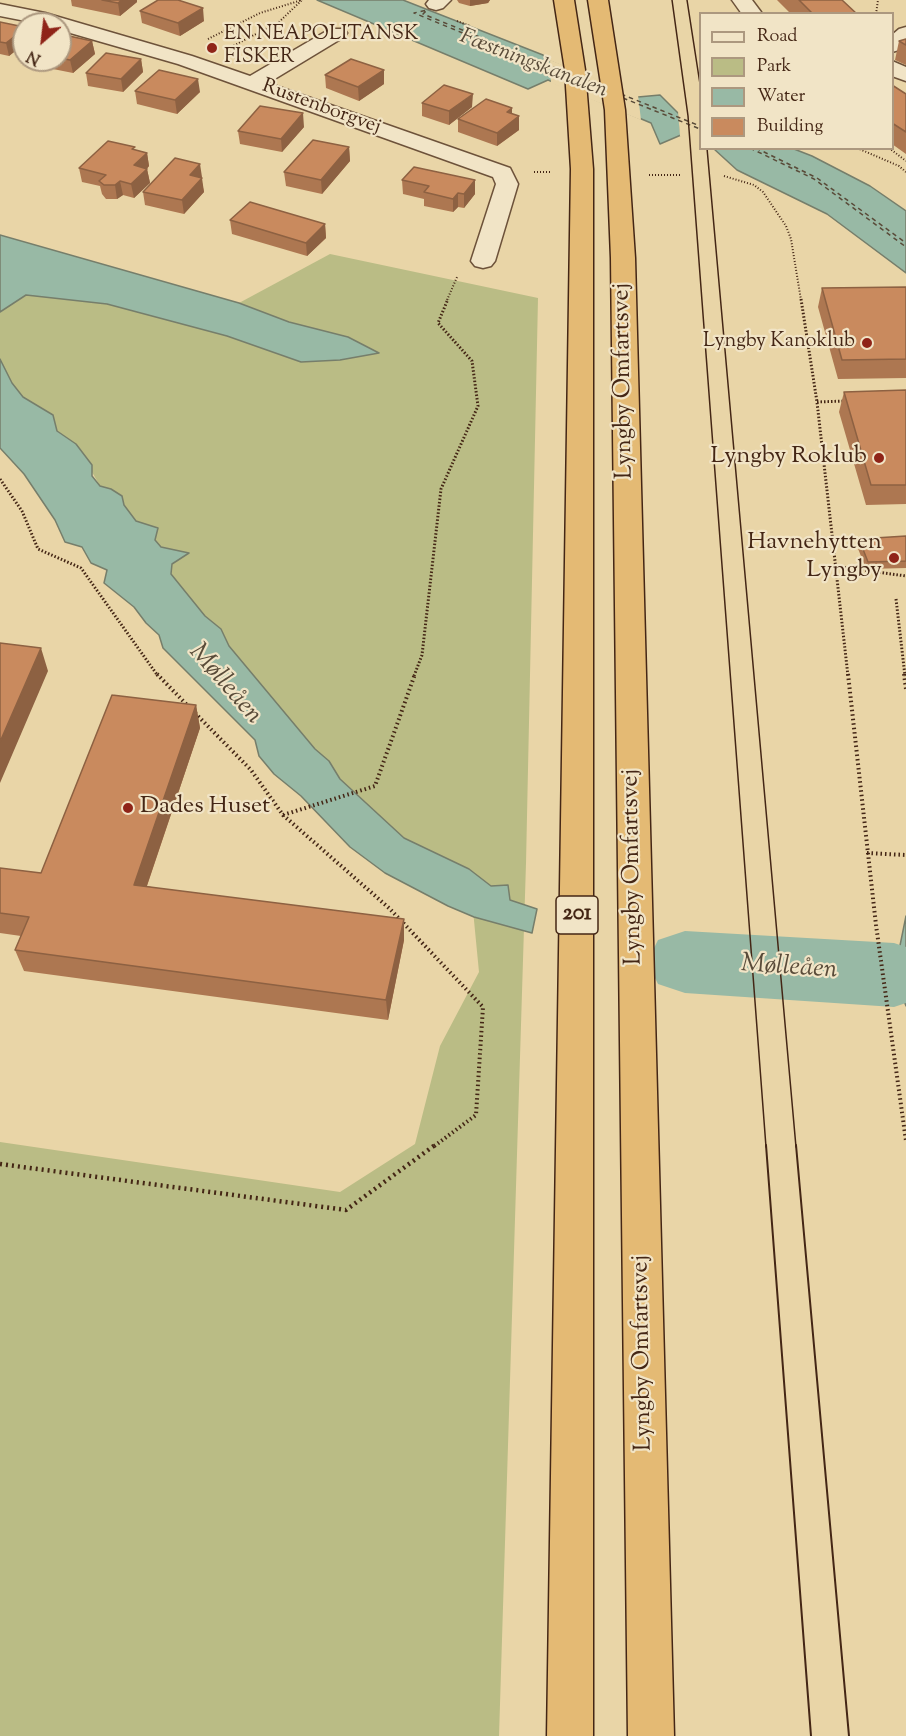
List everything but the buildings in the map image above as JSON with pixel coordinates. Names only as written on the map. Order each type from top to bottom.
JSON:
[{"type":"highway","name":"Lyngby Omfartsvej","points":[[564,0],[576,82],[582,169],[570,1736]]},
{"type":"highway","name":"Lyngby Omfartsvej","points":[[598,0],[614,98],[623,270],[651,1736]]},
{"type":"street","name":"Rustenborgvej","points":[[0,10],[38,17],[185,60],[502,173],[507,184],[483,261]]},
{"type":"street","points":[[252,84],[337,33]]},
{"type":"street","points":[[894,44],[906,33]]},
{"type":"path","points":[[185,60],[197,45],[260,13],[302,0]]},
{"type":"path","points":[[185,60],[222,52],[279,22],[302,0]]},
{"type":"path","points":[[861,150],[906,172]]},
{"type":"path","points":[[892,150],[906,161]]},
{"type":"path","points":[[646,175],[682,175]]},
{"type":"path","points":[[724,176],[754,184],[763,192],[789,232],[817,402],[867,853],[906,1141]]},
{"type":"path","points":[[283,815],[375,786],[422,655],[441,489],[478,406],[472,361],[438,322],[461,269]]},
{"type":"path","points":[[817,402],[850,401]]},
{"type":"path","points":[[0,479],[22,511],[38,549],[81,568],[164,684],[213,729],[251,770],[283,815],[388,908],[483,1007],[476,1115],[346,1210],[0,1164]]},
{"type":"path","points":[[834,566],[906,576]]},
{"type":"path","points":[[896,599],[906,689]]},
{"type":"path","points":[[867,853],[906,855]]},
{"type":"green space","points":[[330,254],[538,298],[526,863],[499,1736],[0,1736],[0,1142],[340,1192],[415,1144],[440,1046],[479,972],[469,869],[404,838],[340,779],[329,761],[315,749],[229,646],[221,629],[205,616],[171,574],[172,564],[188,553],[161,547],[155,540],[158,528],[136,521],[111,489],[100,486],[76,444],[57,431],[53,415],[23,397],[12,383],[0,359],[0,312],[26,295],[107,304],[227,336],[301,362],[340,360],[378,353],[348,337],[289,322],[239,303]]},
{"type":"water","name":"Fæstningskanalen","points":[[317,0],[403,0],[543,55],[547,60],[638,97],[660,95],[679,114],[681,135],[660,144],[651,123],[548,80],[528,89]]},
{"type":"water","points":[[715,150],[797,150],[870,186],[906,211],[906,273],[827,214],[737,170]]},
{"type":"water","points":[[0,235],[239,303],[289,322],[348,337],[379,353],[340,360],[301,362],[227,336],[107,304],[26,295],[0,312]]},
{"type":"water","points":[[0,359],[12,383],[23,397],[53,415],[57,431],[76,444],[92,465],[92,476],[100,486],[111,489],[122,496],[124,505],[136,521],[158,528],[155,540],[161,547],[189,553],[172,564],[171,574],[205,616],[221,629],[229,646],[315,749],[329,761],[340,779],[404,838],[469,869],[491,886],[508,885],[510,900],[537,909],[532,933],[474,917],[385,873],[350,847],[301,796],[274,774],[259,756],[255,740],[163,648],[159,635],[134,607],[104,583],[107,570],[91,563],[82,547],[65,542],[55,520],[24,474],[0,448]]},
{"type":"water","points":[[906,916],[906,1006],[894,975]]},
{"type":"pier","points":[[550,60],[638,95],[641,120],[551,83]]},
{"type":"pier","points":[[678,112],[699,121],[699,145],[680,136]]},
{"type":"waterway","name":"Mølleåen","points":[[685,962],[894,975]]},
{"type":"ferry route","points":[[565,75],[414,13],[427,10],[423,14],[566,72]]},
{"type":"ferry route","points":[[585,79],[602,86]]},
{"type":"ferry route","points":[[586,83],[601,89]]},
{"type":"ferry route","points":[[621,94],[699,126]]},
{"type":"ferry route","points":[[623,98],[699,129]]},
{"type":"ferry route","points":[[754,150],[814,179],[906,247]]},
{"type":"ferry route","points":[[760,150],[817,178],[906,243]]},
{"type":"tram line","points":[[672,0],[688,116],[766,1147]]},
{"type":"tram line","points":[[687,0],[699,78]]},
{"type":"tram line","points":[[707,150],[796,1147]]},
{"type":"tram line","points":[[766,1145],[811,1736]]},
{"type":"tram line","points":[[796,1145],[849,1736]]},
{"type":"place","name":"EN NEAPOLITANSK FISKER","points":[[212,48]]},
{"type":"place","name":"Lyngby Kanoklub","points":[[867,343]]},
{"type":"place","name":"Lyngby Roklub","points":[[879,458]]},
{"type":"place","name":"Havnehytten Lyngby","points":[[894,558]]},
{"type":"place","name":"Dades Huset","points":[[128,808]]}]
